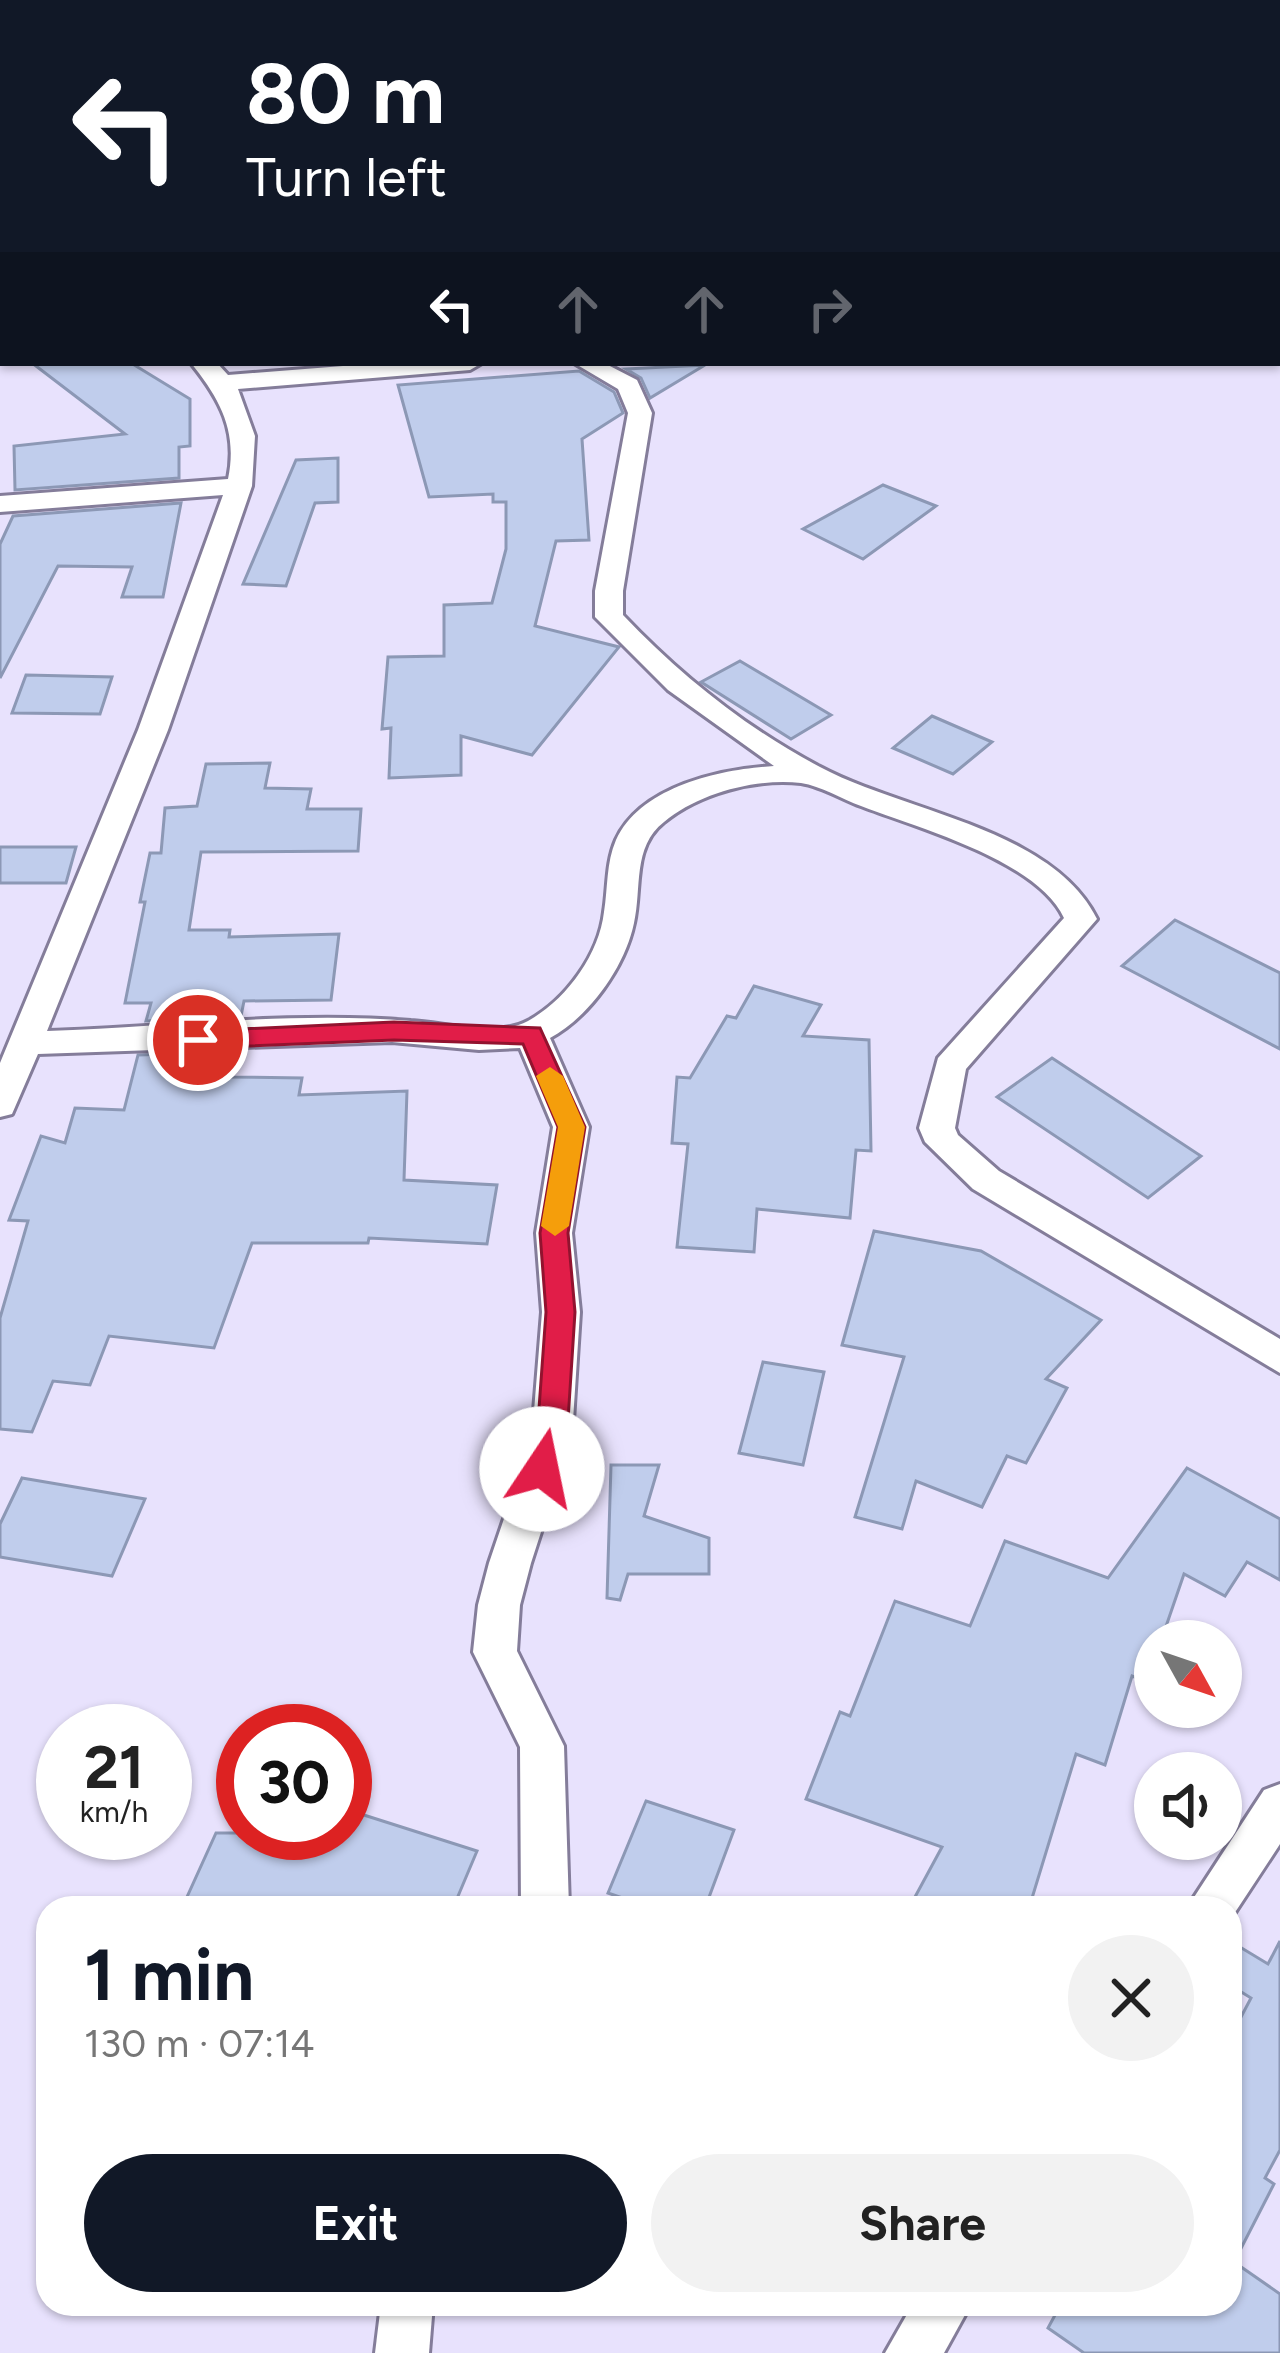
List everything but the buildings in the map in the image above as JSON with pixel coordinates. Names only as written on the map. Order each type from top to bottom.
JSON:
[{"type":"street","points":[[0,1105],[153,730],[239,486],[245,463],[243,434],[213,373],[393,366]]},
{"type":"street","points":[[592,366],[628,385],[640,413],[609,591],[609,617],[664,676],[811,775],[1010,856],[1062,883],[1078,903],[1081,919],[950,1066],[937,1128],[943,1142],[986,1180],[1280,1358]]},
{"type":"street","points":[[0,504],[239,486]]},
{"type":"street","points":[[25,1042],[394,1031],[531,1034],[576,1004],[607,949],[620,920],[620,885],[634,835],[650,818],[672,802],[724,782],[811,775]]},
{"type":"street","points":[[531,1034],[571,1127],[554,1233],[560,1334],[552,1436],[505,1584],[495,1652],[542,1746],[545,1896]]},
{"type":"street","points":[[1219,1896],[1280,1805]]},
{"type":"street","points":[[402,2353],[406,2316]]},
{"type":"street","points":[[912,2353],[937,2316]]},
{"type":"slow traffic","points":[[550,1076],[571,1127],[555,1226]]},
{"type":"route","points":[[198,1040],[394,1031],[531,1034],[571,1127],[554,1233],[561,1312],[552,1436],[542,1469]]}]
